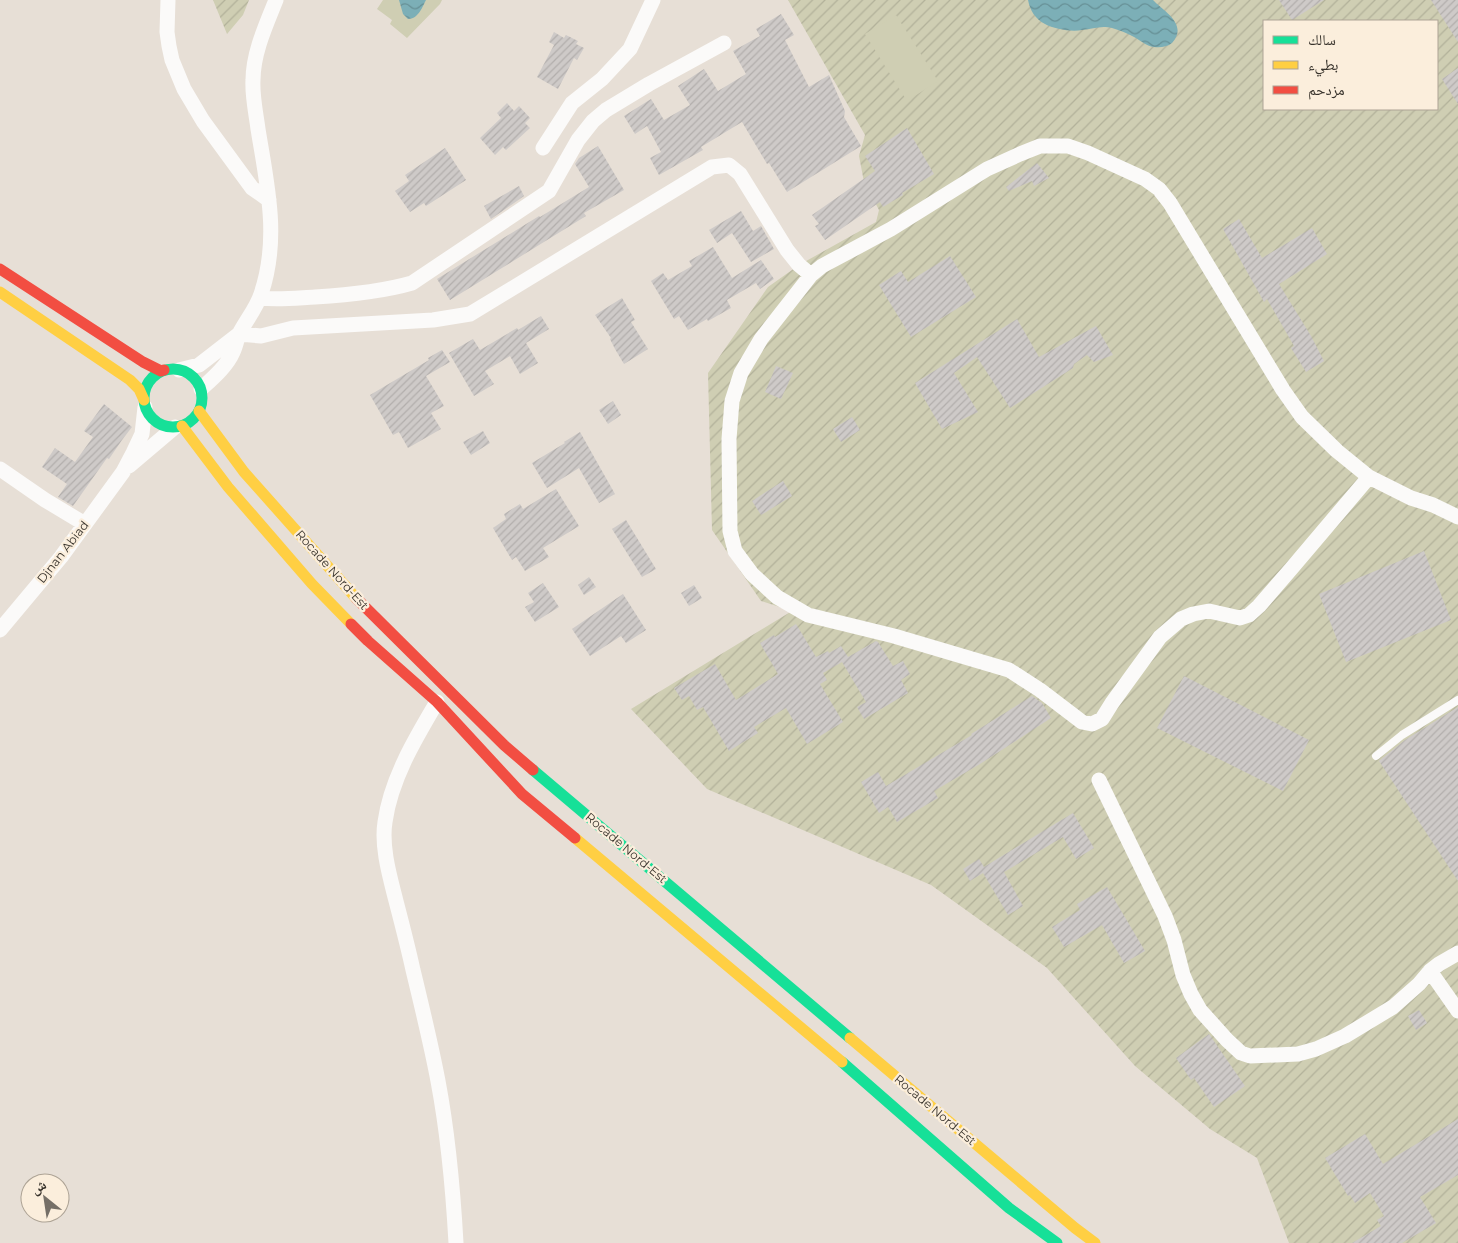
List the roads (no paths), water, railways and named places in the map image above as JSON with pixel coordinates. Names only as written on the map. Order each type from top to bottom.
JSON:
[{"type":"highway","points":[[0,269],[143,362],[161,371],[172,370],[193,376],[201,389],[202,404],[196,418],[179,427],[160,424],[149,414],[139,390],[130,380],[0,292]]},
{"type":"highway","points":[[145,404],[144,392],[147,385],[157,374],[172,370]]},
{"type":"highway","name":"Rocade Nord-Est","points":[[199,411],[244,472],[350,592],[504,745],[1094,1243]]},
{"type":"highway","name":"Rocade Nord-Est","points":[[179,427],[312,584],[368,641],[437,702],[522,794],[800,1026],[1009,1208],[1057,1243]]},
{"type":"street","points":[[168,0],[167,32],[169,46],[172,60],[184,89],[203,121],[252,188],[269,200]]},
{"type":"street","points":[[201,389],[229,360],[239,334],[256,308],[260,298],[270,257],[272,218],[253,80],[260,41],[276,0]]},
{"type":"street","points":[[543,148],[572,103],[602,80],[630,49],[653,0]]},
{"type":"street","points":[[260,298],[333,296],[390,289],[412,283],[550,191],[578,140],[593,121],[606,110],[724,43]]},
{"type":"street","points":[[1369,477],[1249,616],[1240,618],[1209,611],[1181,619],[1160,637],[1112,703],[1102,720],[1092,724],[1082,722],[1040,690],[1009,670],[894,636],[808,615],[776,597],[752,574],[735,551],[730,531],[728,439],[732,401],[741,373],[760,339],[812,274],[822,266],[891,229],[987,169],[1040,146],[1068,146],[1145,179],[1159,189],[1170,203],[1283,390],[1302,417],[1337,452],[1369,477],[1458,518]]},
{"type":"street","points":[[172,370],[200,365],[239,334],[261,336],[293,328],[432,320],[470,314],[712,167],[729,165],[740,174],[787,250],[799,265],[812,274]]},
{"type":"street","points":[[122,472],[134,453],[142,434],[145,404]]},
{"type":"street","points":[[122,472],[179,427]]},
{"type":"street","points":[[0,469],[45,500],[85,524]]},
{"type":"street","name":"Djnan Abiad","points":[[0,630],[61,558],[122,472]]},
{"type":"street","points":[[437,702],[411,747],[389,804],[384,824],[385,854],[410,954],[438,1082],[449,1160],[456,1243]]},
{"type":"street","points":[[1099,780],[1164,916],[1174,940],[1183,975],[1191,994],[1200,1010],[1241,1053],[1250,1056],[1298,1054],[1316,1049],[1345,1036],[1393,1007],[1419,984],[1430,971],[1458,953]]},
{"type":"street","points":[[1430,971],[1458,1011]]},
{"type":"lane","points":[[1376,756],[1402,735],[1458,700]]},
{"type":"water","points":[[399,0],[426,0],[417,15],[408,19],[403,14]]},
{"type":"water","points":[[1028,0],[1153,0],[1173,18],[1178,30],[1172,43],[1163,47],[1156,47],[1108,27],[1078,31],[1058,29],[1038,20]]}]
